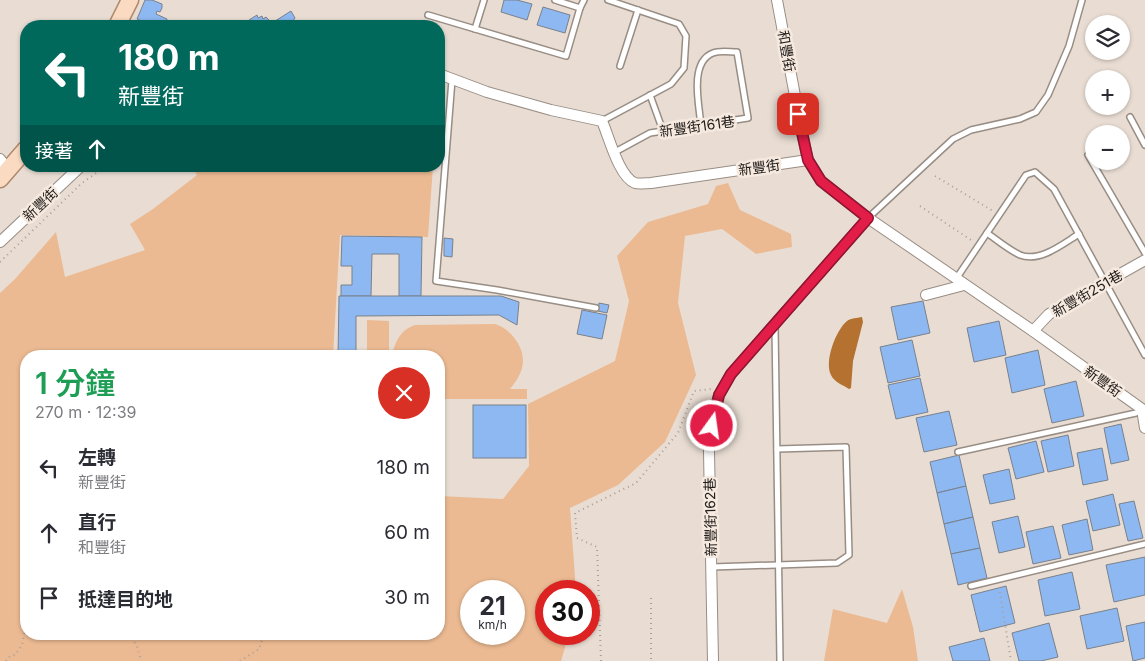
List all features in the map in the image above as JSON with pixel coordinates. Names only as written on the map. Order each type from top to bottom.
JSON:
[{"type":"main road","points":[[120,20],[130,0]]},
{"type":"main road","points":[[3,169],[20,154]]},
{"type":"street","name":"和豐街","points":[[778,0],[808,160]]},
{"type":"street","points":[[445,76],[487,92],[551,110],[602,121]]},
{"type":"street","name":"新豐街","points":[[602,121],[626,177],[636,183],[650,183],[808,160],[821,181],[868,218],[1144,408]]},
{"type":"street","name":"新豐街","points":[[0,242],[75,172]]},
{"type":"street","name":"新豐街162巷","points":[[712,661],[709,450],[719,395],[731,374],[868,218]]},
{"type":"street","name":"新豐街251巷","points":[[1033,331],[1049,314],[1145,260]]},
{"type":"street","points":[[926,295],[960,282]]},
{"type":"street","points":[[1144,408],[1145,428]]},
{"type":"lane","points":[[475,29],[484,0]]},
{"type":"lane","points":[[555,0],[580,8]]},
{"type":"lane","points":[[445,20],[566,56],[584,0]]},
{"type":"lane","points":[[602,121],[671,84],[684,68],[686,36],[679,24],[608,0]]},
{"type":"lane","points":[[868,218],[953,139],[971,130],[1020,119],[1036,112],[1048,95],[1069,46],[1082,0]]},
{"type":"lane","points":[[620,66],[638,10]]},
{"type":"lane","points":[[428,15],[445,20]]},
{"type":"lane","name":"新豐街161巷","points":[[615,152],[650,133],[748,118],[737,52],[715,52],[705,58],[701,65],[697,77],[701,125]]},
{"type":"lane","points":[[445,167],[452,78]]},
{"type":"lane","points":[[650,95],[663,131]]},
{"type":"lane","points":[[1130,117],[1145,145]]},
{"type":"lane","points":[[1097,170],[1145,253]]},
{"type":"lane","points":[[445,172],[436,281],[596,308]]},
{"type":"lane","points":[[960,282],[979,245],[999,215],[1026,175],[1034,172],[1054,189],[1145,355]]},
{"type":"lane","points":[[987,233],[1020,255],[1029,257],[1054,249],[1079,234]]},
{"type":"lane","points":[[775,325],[780,661]]},
{"type":"lane","points":[[958,452],[1136,413],[1144,408]]},
{"type":"lane","points":[[711,566],[837,564],[848,555],[846,447],[777,450]]},
{"type":"lane","points":[[971,586],[1145,544]]},
{"type":"path","points":[[0,262],[82,183],[98,172]]},
{"type":"path","points":[[935,176],[999,215]]},
{"type":"path","points":[[920,206],[979,245]]},
{"type":"path","points":[[601,661],[597,547],[577,538],[576,513],[636,482],[678,434],[694,391],[723,388]]},
{"type":"path","points":[[998,580],[1011,661]]},
{"type":"path","points":[[651,598],[651,661]]},
{"type":"path","points":[[6,661],[10,656],[15,655],[22,645],[23,640]]},
{"type":"path","points":[[133,640],[137,646],[141,661]]},
{"type":"path","points":[[240,661],[259,649],[262,640]]},
{"type":"shaded area","points":[[195,172],[433,172],[428,237],[340,235],[333,350],[20,350],[20,640],[445,640],[445,496],[503,499],[529,466],[528,404],[615,361],[629,301],[617,256],[648,222],[708,204],[716,186],[728,183],[740,210],[791,234],[792,247],[756,254],[722,229],[685,236],[678,303],[696,375],[665,442],[618,485],[570,508],[575,580],[535,580],[535,645],[566,645],[561,661],[0,661],[0,293],[15,279],[56,232],[65,277],[145,250],[130,224],[197,175]]},
{"type":"shaded area","points":[[862,317],[863,322],[853,361],[851,388],[849,389],[832,377],[829,369],[830,354],[835,338],[843,325],[850,319]]},
{"type":"shaded area","points":[[367,320],[389,321],[389,350],[367,350]]},
{"type":"shaded area","points":[[495,324],[507,330],[517,341],[523,361],[520,374],[510,389],[527,389],[527,399],[445,399],[445,350],[394,350],[402,333],[415,325]]},
{"type":"shaded area","points":[[902,589],[913,627],[918,661],[824,661],[833,609],[887,623]]},
{"type":"building","points":[[145,0],[152,0],[162,4],[160,12],[157,11],[156,14],[167,19],[139,20],[137,19]]},
{"type":"building","points":[[504,0],[517,0],[532,4],[527,20],[501,12]]},
{"type":"building","points":[[543,7],[570,15],[565,33],[537,25]]},
{"type":"building","points":[[291,11],[295,18],[294,20],[277,20]]},
{"type":"building","points":[[257,15],[258,18],[262,16],[263,19],[266,17],[269,20],[249,20]]},
{"type":"building","points":[[342,236],[422,237],[421,296],[399,296],[399,254],[372,254],[371,296],[341,296],[341,285],[352,285],[352,266],[341,266]]},
{"type":"building","points":[[444,238],[453,239],[452,257],[444,256]]},
{"type":"building","points":[[339,296],[501,296],[519,302],[517,325],[499,315],[356,316],[356,350],[338,350]]},
{"type":"building","points":[[923,301],[930,333],[898,340],[891,307]]},
{"type":"building","points":[[599,303],[609,305],[607,313],[598,311]]},
{"type":"building","points":[[582,310],[607,315],[602,339],[577,334]]},
{"type":"building","points":[[999,321],[1006,355],[974,362],[967,328]]},
{"type":"building","points":[[912,340],[920,376],[888,383],[880,347]]},
{"type":"building","points":[[1038,350],[1045,385],[1012,393],[1005,358]]},
{"type":"building","points":[[920,378],[928,412],[896,419],[888,385]]},
{"type":"building","points":[[1076,381],[1084,416],[1052,423],[1044,389]]},
{"type":"building","points":[[473,405],[526,405],[526,458],[473,458]]},
{"type":"building","points":[[949,411],[957,445],[924,452],[916,418]]},
{"type":"building","points":[[1121,424],[1129,460],[1111,464],[1104,428]]},
{"type":"building","points":[[1068,435],[1074,466],[1048,472],[1041,441]]},
{"type":"building","points":[[1036,441],[1044,472],[1016,479],[1008,448]]},
{"type":"building","points":[[1102,448],[1108,480],[1083,485],[1077,453]]},
{"type":"building","points":[[959,455],[966,486],[937,493],[930,462]]},
{"type":"building","points":[[1009,469],[1015,499],[990,504],[983,475]]},
{"type":"building","points":[[966,486],[973,517],[944,524],[937,493]]},
{"type":"building","points":[[1113,494],[1120,525],[1093,531],[1086,501]]},
{"type":"building","points":[[1134,501],[1143,538],[1128,541],[1119,504]]},
{"type":"building","points":[[1018,516],[1025,547],[999,553],[992,522]]},
{"type":"building","points":[[973,517],[980,548],[951,554],[944,524]]},
{"type":"building","points":[[1087,519],[1093,550],[1069,555],[1062,525]]},
{"type":"building","points":[[1053,526],[1061,558],[1033,564],[1026,532]]},
{"type":"building","points":[[980,548],[987,578],[958,585],[951,554]]},
{"type":"building","points":[[1145,557],[1145,595],[1114,602],[1106,565]]},
{"type":"building","points":[[1072,572],[1080,609],[1045,616],[1038,580]]},
{"type":"building","points":[[1006,586],[1015,623],[980,632],[971,595]]},
{"type":"building","points":[[1117,608],[1124,641],[1087,649],[1080,616]]},
{"type":"building","points":[[1145,622],[1145,658],[1133,661],[1126,626]]},
{"type":"building","points":[[1049,623],[1058,657],[1041,661],[1019,661],[1012,633]]},
{"type":"building","points":[[984,638],[990,661],[953,661],[949,647]]},
{"type":"route","points":[[712,426],[719,395],[731,374],[868,218],[821,181],[808,160],[798,114]]}]
